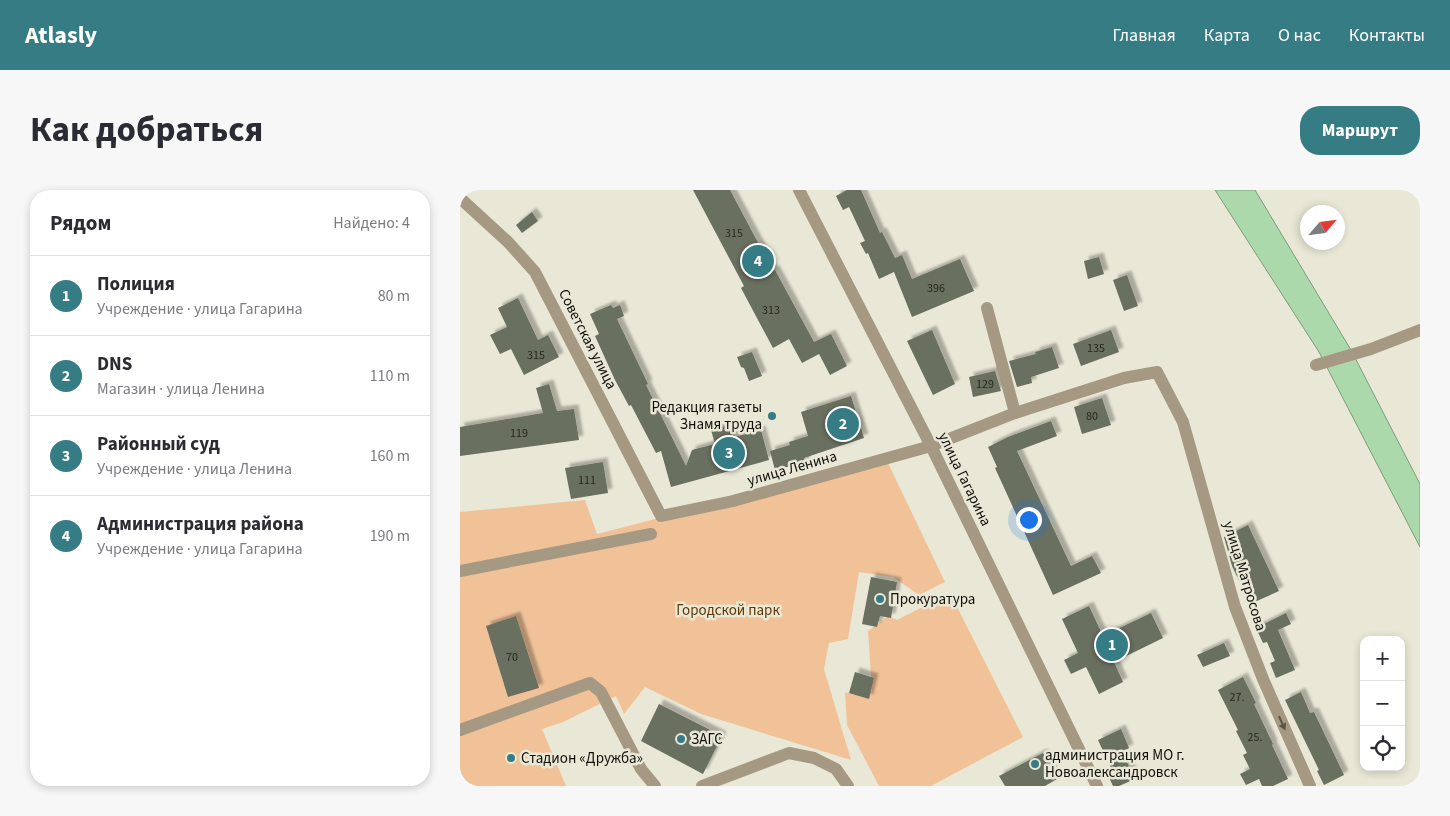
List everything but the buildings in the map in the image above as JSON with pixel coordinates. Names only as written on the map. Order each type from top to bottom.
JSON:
[{"type":"street","name":"улица Гагарина","points":[[798,190],[931,446],[1097,786]]},
{"type":"street","name":"Советская улица","points":[[460,198],[508,242],[535,272],[661,516]]},
{"type":"street","points":[[986,308],[1015,413]]},
{"type":"street","points":[[1316,365],[1420,330]]},
{"type":"street","name":"улица Ленина","points":[[661,516],[733,501],[931,446],[1015,413],[1124,378],[1157,372]]},
{"type":"street","name":"улица Матросова","points":[[1157,372],[1183,422],[1234,607],[1262,679],[1310,786]]},
{"type":"street","points":[[460,572],[651,534]]},
{"type":"street","points":[[460,730],[590,683],[601,692],[641,769],[655,786]]},
{"type":"street","points":[[702,786],[789,753],[814,758],[836,769],[848,786]]},
{"type":"green space","name":"Городской парк","points":[[888,463],[945,582],[919,595],[893,577],[859,572],[848,639],[829,643],[824,669],[851,760],[701,714],[645,687],[624,714],[616,696],[563,722],[542,729],[566,786],[460,786],[460,512],[585,500],[597,534]]},
{"type":"green space","points":[[950,593],[1023,737],[931,786],[879,786],[847,725],[845,693],[872,691],[868,631],[888,616],[897,620]]},
{"type":"shaded area","points":[[1215,190],[1255,190],[1351,350],[1420,484],[1420,547],[1319,352]]},
{"type":"place","name":"Администрация района","points":[[758,261]]},
{"type":"place","name":"Редакция газеты Знамя труда","points":[[772,416]]},
{"type":"place","name":"DNS","points":[[843,424]]},
{"type":"place","name":"Районный суд","points":[[729,453]]},
{"type":"place","name":"Прокуратура","points":[[880,599]]},
{"type":"place","name":"Полиция","points":[[1112,645]]},
{"type":"place","name":"ЗАГС","points":[[681,739]]},
{"type":"place","name":"Стадион «Дружба»","points":[[511,758]]},
{"type":"place","name":"администрация МО г. Новоалександровск","points":[[1035,764]]}]
